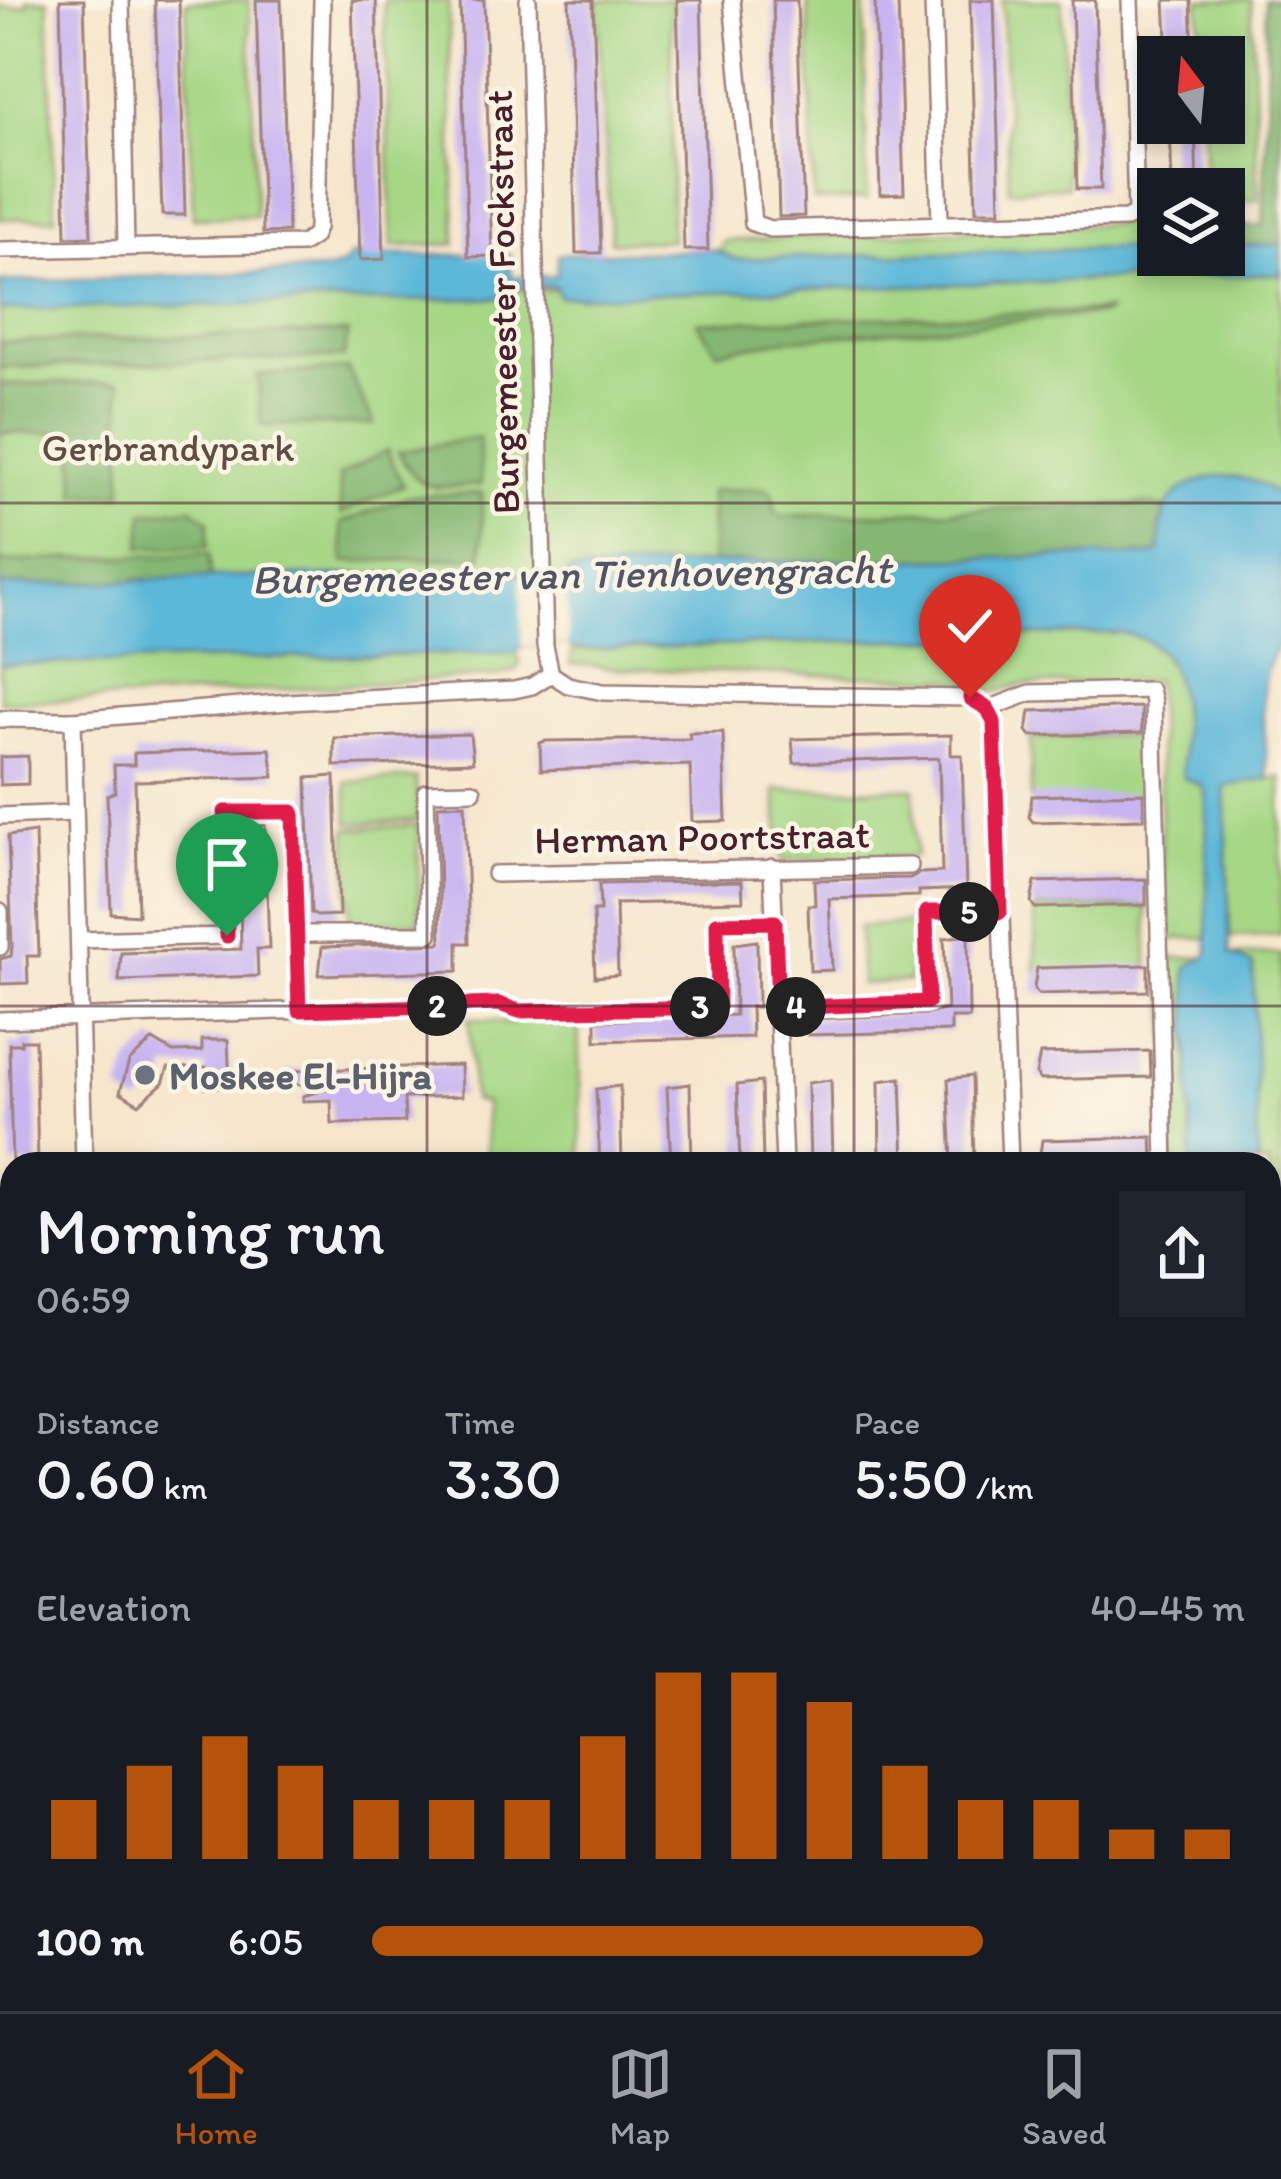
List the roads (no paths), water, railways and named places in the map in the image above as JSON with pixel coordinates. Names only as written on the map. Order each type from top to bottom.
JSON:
[{"type":"street","points":[[121,0],[127,247]]},
{"type":"street","points":[[0,250],[302,244],[313,237],[317,228],[322,0]]},
{"type":"street","name":"Burgemeester Fockstraat","points":[[528,0],[545,646],[551,674]]},
{"type":"street","points":[[732,0],[753,223],[770,229],[1126,219],[1136,214],[1130,0]]},
{"type":"street","points":[[933,0],[940,224]]},
{"type":"street","points":[[0,719],[73,720],[514,690],[551,674],[568,686],[603,692],[970,698],[988,709],[994,722],[1010,1152]]},
{"type":"street","points":[[988,709],[1030,693],[1150,690],[1154,702],[1165,1152]]},
{"type":"street","points":[[73,720],[84,1152]]},
{"type":"street","points":[[296,934],[429,934],[427,792],[472,791]]},
{"type":"street","points":[[79,940],[227,936],[225,812],[293,812],[299,1010]]},
{"type":"street","points":[[0,816],[75,813]]},
{"type":"street","name":"Herman Poortstraat","points":[[495,874],[910,866]]},
{"type":"street","points":[[772,867],[784,1152]]},
{"type":"street","points":[[0,911],[0,947]]},
{"type":"street","points":[[778,1008],[928,1002],[926,912],[1000,912]]},
{"type":"street","points":[[0,1020],[499,1004],[519,1011],[718,1007],[717,923],[775,922]]},
{"type":"water","points":[[1281,244],[1281,274],[1245,275],[1245,245]]},
{"type":"water","points":[[1137,248],[1137,276],[1218,276],[559,297],[555,286],[514,287],[511,298],[0,310],[0,282],[330,270],[353,255],[510,255],[514,277],[556,276],[558,254],[715,250],[734,259]]},
{"type":"water","name":"Burgemeester van Tienhovengracht","points":[[1236,477],[1266,487],[1281,498],[1281,643],[1272,656],[1263,689],[1268,779],[1225,786],[1230,954],[1253,965],[1258,1152],[1192,1152],[1187,967],[1208,956],[1206,797],[1202,786],[1183,778],[1181,710],[1170,667],[1159,650],[1142,638],[1118,633],[573,650],[570,645],[520,647],[517,652],[0,665],[0,586],[211,577],[520,573],[521,578],[566,577],[567,572],[712,563],[1154,555],[1160,551],[1162,521],[1171,500],[1202,480]]},
{"type":"place","name":"Moskee El-Hijra","points":[[145,1075]]},
{"type":"park label","name":"Gerbrandypark","points":[[168,447]]}]
